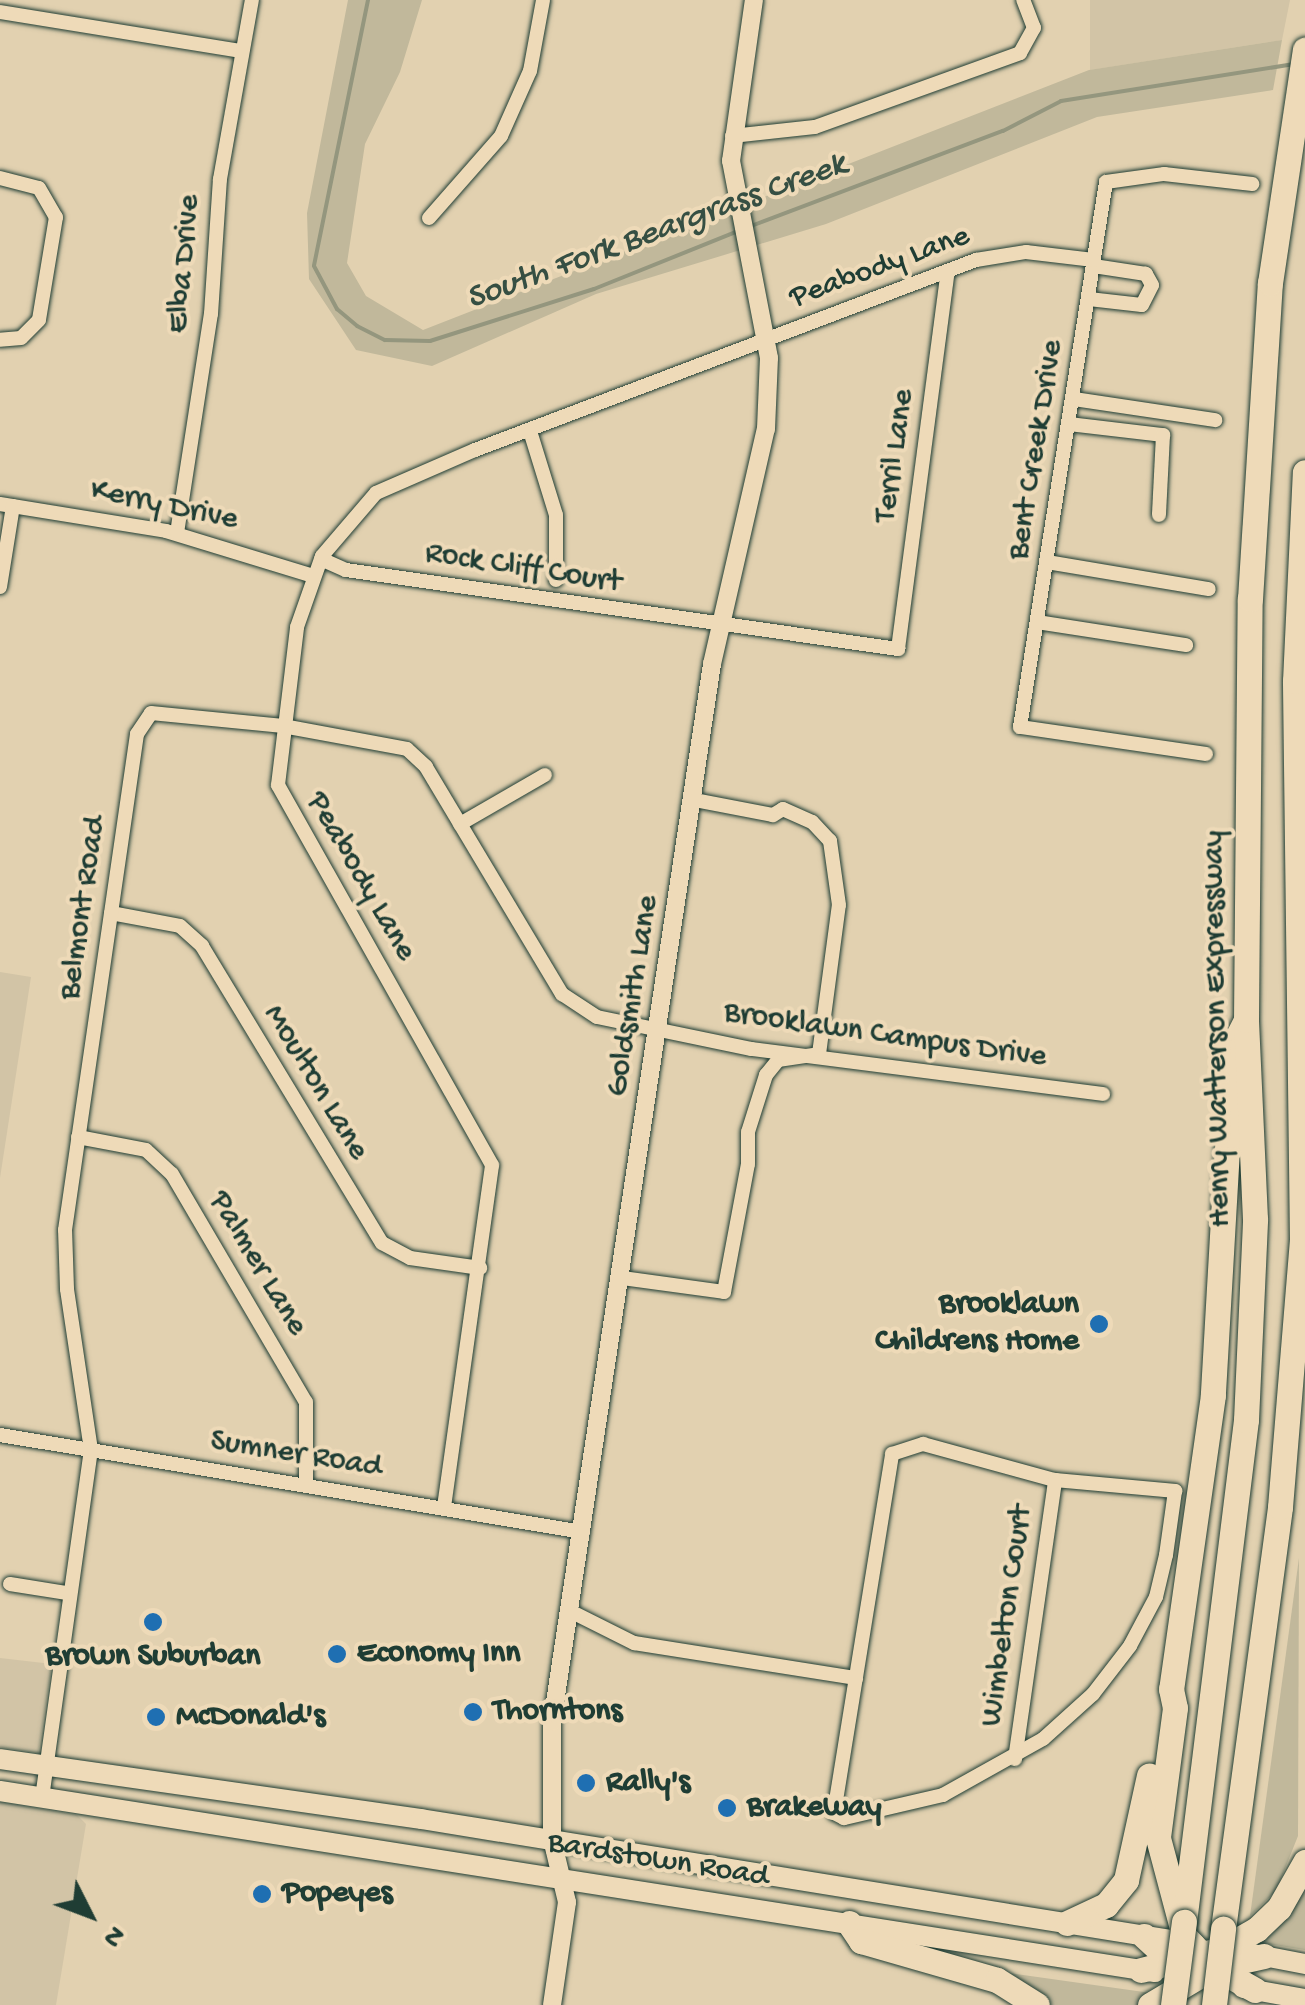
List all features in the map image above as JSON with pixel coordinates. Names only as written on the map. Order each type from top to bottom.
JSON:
[{"type":"highway","name":"Henry Watterson Expressway","points":[[1211,2005],[1200,1951],[1247,1402],[1255,1183],[1246,1020],[1254,503],[1270,283],[1305,50]]},
{"type":"highway","name":"Henry Watterson Expressway","points":[[1173,2005],[1200,1951],[1280,1507],[1303,1248],[1295,680],[1305,472]]},
{"type":"highway","points":[[1211,2005],[1200,1951],[1173,1904],[1158,1838],[1175,1708],[1171,1688],[1213,1395],[1233,1044],[1246,1020]]},
{"type":"highway","points":[[1067,1923],[1106,1905],[1126,1880],[1161,1706],[1171,1688]]},
{"type":"highway","points":[[1142,1970],[1200,1951],[1279,1908],[1305,1862]]},
{"type":"highway","points":[[849,1922],[861,1942],[997,1980],[1036,2005]]},
{"type":"highway","points":[[1144,1936],[1200,1951],[1264,1956]]},
{"type":"highway","points":[[1200,1951],[1255,1990]]},
{"type":"highway","points":[[1150,2005],[1200,1951]]},
{"type":"main road","name":"Bardstown Road","points":[[0,1759],[552,1839],[1144,1936]]},
{"type":"main road","name":"Bardstown Road","points":[[0,1792],[563,1874],[1142,1970]]},
{"type":"main road","points":[[241,1827],[253,1797]]},
{"type":"main road","points":[[1264,1956],[1305,1964]]},
{"type":"main road","points":[[1255,1990],[1305,1999]]},
{"type":"street","name":"Elba Drive","points":[[177,533],[241,51],[252,0]]},
{"type":"street","points":[[429,218],[501,136],[530,71],[543,0]]},
{"type":"street","name":"Goldsmith Lane","points":[[552,2005],[567,1902],[552,1839],[552,1722],[719,627],[766,429],[766,340],[737,209],[732,136],[754,0]]},
{"type":"street","points":[[732,136],[815,127],[1020,53],[1034,28],[1024,0]]},
{"type":"street","points":[[0,12],[241,51]]},
{"type":"street","name":"Bent Creek Drive","points":[[1206,754],[1020,727],[1106,182],[1164,174],[1252,184]]},
{"type":"street","points":[[0,178],[32,184],[51,200],[56,217],[35,328],[0,340]]},
{"type":"street","name":"Peabody Lane","points":[[444,1507],[493,1181],[490,1156],[284,802],[277,775],[297,627],[321,559],[365,503],[392,483],[948,272],[1026,252],[1146,274],[1152,285],[1142,304],[1089,298]]},
{"type":"street","name":"Terril Lane","points":[[898,648],[948,272]]},
{"type":"street","points":[[1074,400],[1215,420]]},
{"type":"street","points":[[1070,424],[1163,435],[1160,515]]},
{"type":"street","points":[[530,430],[556,515],[556,580]]},
{"type":"street","points":[[0,587],[7,505]]},
{"type":"street","name":"Kerry Drive","points":[[7,505],[177,533],[313,576]]},
{"type":"street","name":"Rock Cliff Court","points":[[321,559],[346,570],[719,627],[898,648]]},
{"type":"street","points":[[1047,562],[1209,589]]},
{"type":"street","points":[[1037,622],[1186,645]]},
{"type":"street","name":"Belmont Road","points":[[42,1798],[66,1593],[92,1450],[64,1252],[137,734],[146,716],[165,710],[407,749],[426,767],[569,1001],[597,1017],[660,1029]]},
{"type":"street","points":[[460,824],[544,774]]},
{"type":"street","points":[[622,1278],[724,1292],[748,1164],[748,1132],[766,1075],[778,1060],[818,1054],[839,905],[830,840],[783,810],[773,815],[694,800]]},
{"type":"street","name":"Moulton Lane","points":[[111,913],[180,926],[202,946],[382,1243],[410,1258],[480,1268]]},
{"type":"street","name":"Brooklawn Campus Drive","points":[[660,1029],[752,1049],[818,1054],[1103,1094]]},
{"type":"street","name":"Palmer Lane","points":[[78,1136],[146,1150],[172,1174],[306,1402],[306,1485]]},
{"type":"street","name":"Sumner Road","points":[[0,1434],[583,1532]]},
{"type":"street","points":[[924,1444],[1055,1480],[1175,1491],[1156,1597],[1139,1631],[1093,1694],[1015,1759],[943,1795],[844,1818],[834,1813],[856,1678],[892,1454],[924,1444]]},
{"type":"street","name":"Wimbelton Court","points":[[1015,1759],[1055,1480]]},
{"type":"street","points":[[10,1584],[66,1593]]},
{"type":"street","points":[[570,1611],[634,1643],[856,1678]]},
{"type":"shaded area","points":[[348,0],[422,0],[400,72],[365,144],[347,263],[366,296],[423,330],[1089,70],[1282,40],[1273,90],[1097,117],[826,224],[596,294],[432,366],[356,350],[309,279],[307,213]]},
{"type":"shaded area","points":[[1090,0],[1290,0],[1282,40],[1090,70]]},
{"type":"shaded area","points":[[0,972],[31,977],[0,1178]]},
{"type":"shaded area","points":[[1299,1558],[1298,1836],[1276,1891],[1250,1916]]},
{"type":"shaded area","points":[[0,1658],[52,1664],[38,1753],[0,1747]]},
{"type":"shaded area","points":[[0,1802],[77,1815],[86,1824],[56,2005],[0,2005]]},
{"type":"shaded area","points":[[1305,1887],[1305,1950],[1257,1942]]},
{"type":"shaded area","points":[[988,1970],[1151,1993],[1138,2005],[1045,2005]]},
{"type":"waterway","name":"South Fork Beargrass Creek","points":[[368,0],[314,266],[337,309],[357,326],[385,340],[430,341],[594,289],[738,231]]},
{"type":"waterway","name":"South Fork Beargrass Creek","points":[[751,226],[1003,131],[1061,101],[1294,64]]},
{"type":"place","name":"Brooklawn Childrens Home","points":[[1099,1324]]},
{"type":"place","name":"Brown Suburban","points":[[153,1622]]},
{"type":"place","name":"Economy Inn","points":[[337,1654]]},
{"type":"place","name":"Thorntons","points":[[473,1712]]},
{"type":"place","name":"McDonald's","points":[[156,1717]]},
{"type":"place","name":"Rally's","points":[[586,1783]]},
{"type":"place","name":"Brakeway","points":[[727,1808]]},
{"type":"place","name":"Popeyes","points":[[262,1894]]}]
